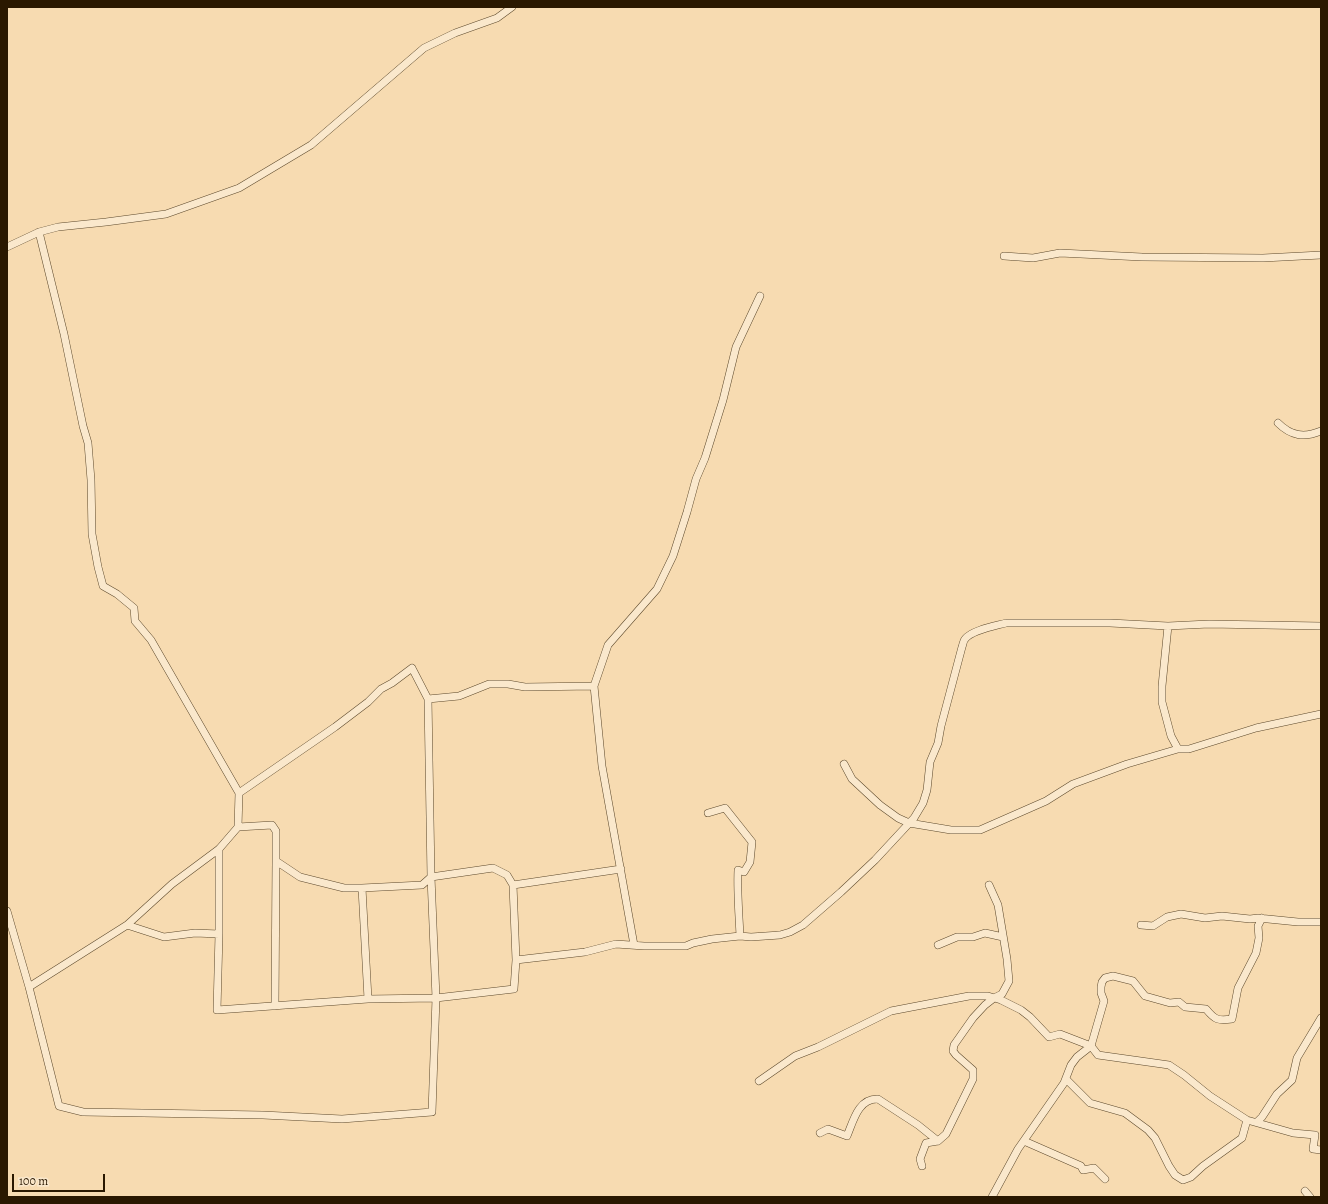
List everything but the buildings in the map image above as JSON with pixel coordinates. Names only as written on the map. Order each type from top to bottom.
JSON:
[{"type":"street","points":[[7,247],[39,232],[58,227],[166,214],[239,188],[311,146],[424,48],[455,32],[497,18],[512,7]]},
{"type":"street","points":[[29,987],[127,925],[172,884],[219,849],[238,826],[239,793],[151,640],[135,622],[134,608],[117,594],[103,586],[92,534],[91,480],[88,443],[82,426],[64,334],[39,232]]},
{"type":"street","points":[[1004,256],[1032,258],[1060,253],[1142,257],[1263,258],[1321,255]]},
{"type":"street","points":[[634,945],[602,766],[594,686],[608,645],[657,589],[673,556],[688,512],[696,479],[705,458],[723,400],[736,348],[760,296]]},
{"type":"street","points":[[1278,423],[1284,429],[1302,436],[1311,436],[1321,432]]},
{"type":"street","points":[[516,960],[585,952],[616,944],[686,946],[706,941],[740,936],[751,937],[780,935],[790,932],[803,924],[853,882],[875,860],[909,823],[923,803],[927,790],[930,762],[938,743],[941,726],[964,640],[968,636],[990,627],[1006,623],[1110,623],[1168,626],[1209,624],[1321,626]]},
{"type":"street","points":[[1168,626],[1162,686],[1162,702],[1171,736],[1178,749]]},
{"type":"street","points":[[7,911],[29,987],[59,1106],[83,1112],[263,1115],[342,1119],[432,1112],[436,998],[431,877],[428,699],[412,668],[381,689],[368,702],[335,727],[239,793]]},
{"type":"street","points":[[428,699],[459,696],[489,684],[508,684],[525,687],[594,686]]},
{"type":"street","points":[[844,764],[852,780],[869,796],[888,812],[909,823],[951,830],[980,830],[1046,801],[1073,784],[1127,764],[1178,749],[1189,750],[1256,728],[1321,714]]},
{"type":"street","points":[[708,813],[725,808],[752,842],[750,862],[744,872],[738,870],[737,888],[739,896],[740,936]]},
{"type":"street","points":[[238,826],[272,825],[276,831],[275,1006]]},
{"type":"street","points":[[219,849],[217,1010],[368,999],[436,998],[514,988],[516,960],[512,885],[507,874],[493,868],[431,877],[422,885],[344,888],[300,877],[276,861]]},
{"type":"street","points":[[512,885],[621,869]]},
{"type":"street","points":[[922,1166],[920,1159],[926,1143],[938,1142],[946,1134],[973,1079],[973,1070],[956,1055],[954,1046],[973,1018],[985,1005],[1002,994],[1008,981],[1007,959],[1002,937],[998,905],[989,885]]},
{"type":"street","points":[[362,888],[368,999]]},
{"type":"street","points":[[1141,925],[1153,926],[1167,917],[1181,914],[1205,918],[1222,916],[1298,922],[1321,922]]},
{"type":"street","points":[[992,1197],[1024,1141],[1066,1079],[1071,1065],[1077,1057],[1091,1046],[1104,1001],[1101,993],[1102,982],[1109,976],[1133,981],[1145,996],[1170,1003],[1179,1002],[1185,1007],[1206,1009],[1212,1017],[1220,1021],[1232,1019],[1238,988],[1256,953],[1259,938],[1258,926],[1262,918]]},
{"type":"street","points":[[127,925],[164,938],[195,933],[219,934]]},
{"type":"street","points":[[938,945],[957,937],[973,936],[985,933],[1002,937]]},
{"type":"street","points":[[759,1081],[795,1056],[818,1047],[891,1012],[969,996],[988,996],[1021,1010],[1030,1017],[1049,1037],[1060,1034],[1091,1046],[1098,1055],[1169,1065],[1184,1074],[1210,1096],[1247,1120],[1293,1133],[1315,1135],[1313,1149],[1321,1150]]},
{"type":"street","points":[[1257,1122],[1262,1117],[1276,1094],[1292,1080],[1297,1058],[1321,1018]]},
{"type":"street","points":[[1066,1079],[1090,1103],[1125,1113],[1148,1130],[1155,1138],[1169,1166],[1176,1175],[1183,1180],[1191,1177],[1242,1138],[1247,1120]]},
{"type":"street","points":[[820,1133],[828,1130],[847,1136],[859,1108],[867,1101],[878,1099],[918,1125],[938,1142]]},
{"type":"street","points":[[1024,1141],[1081,1166],[1083,1170],[1094,1168],[1105,1179]]},
{"type":"street","points":[[1305,1191],[1310,1197]]}]
